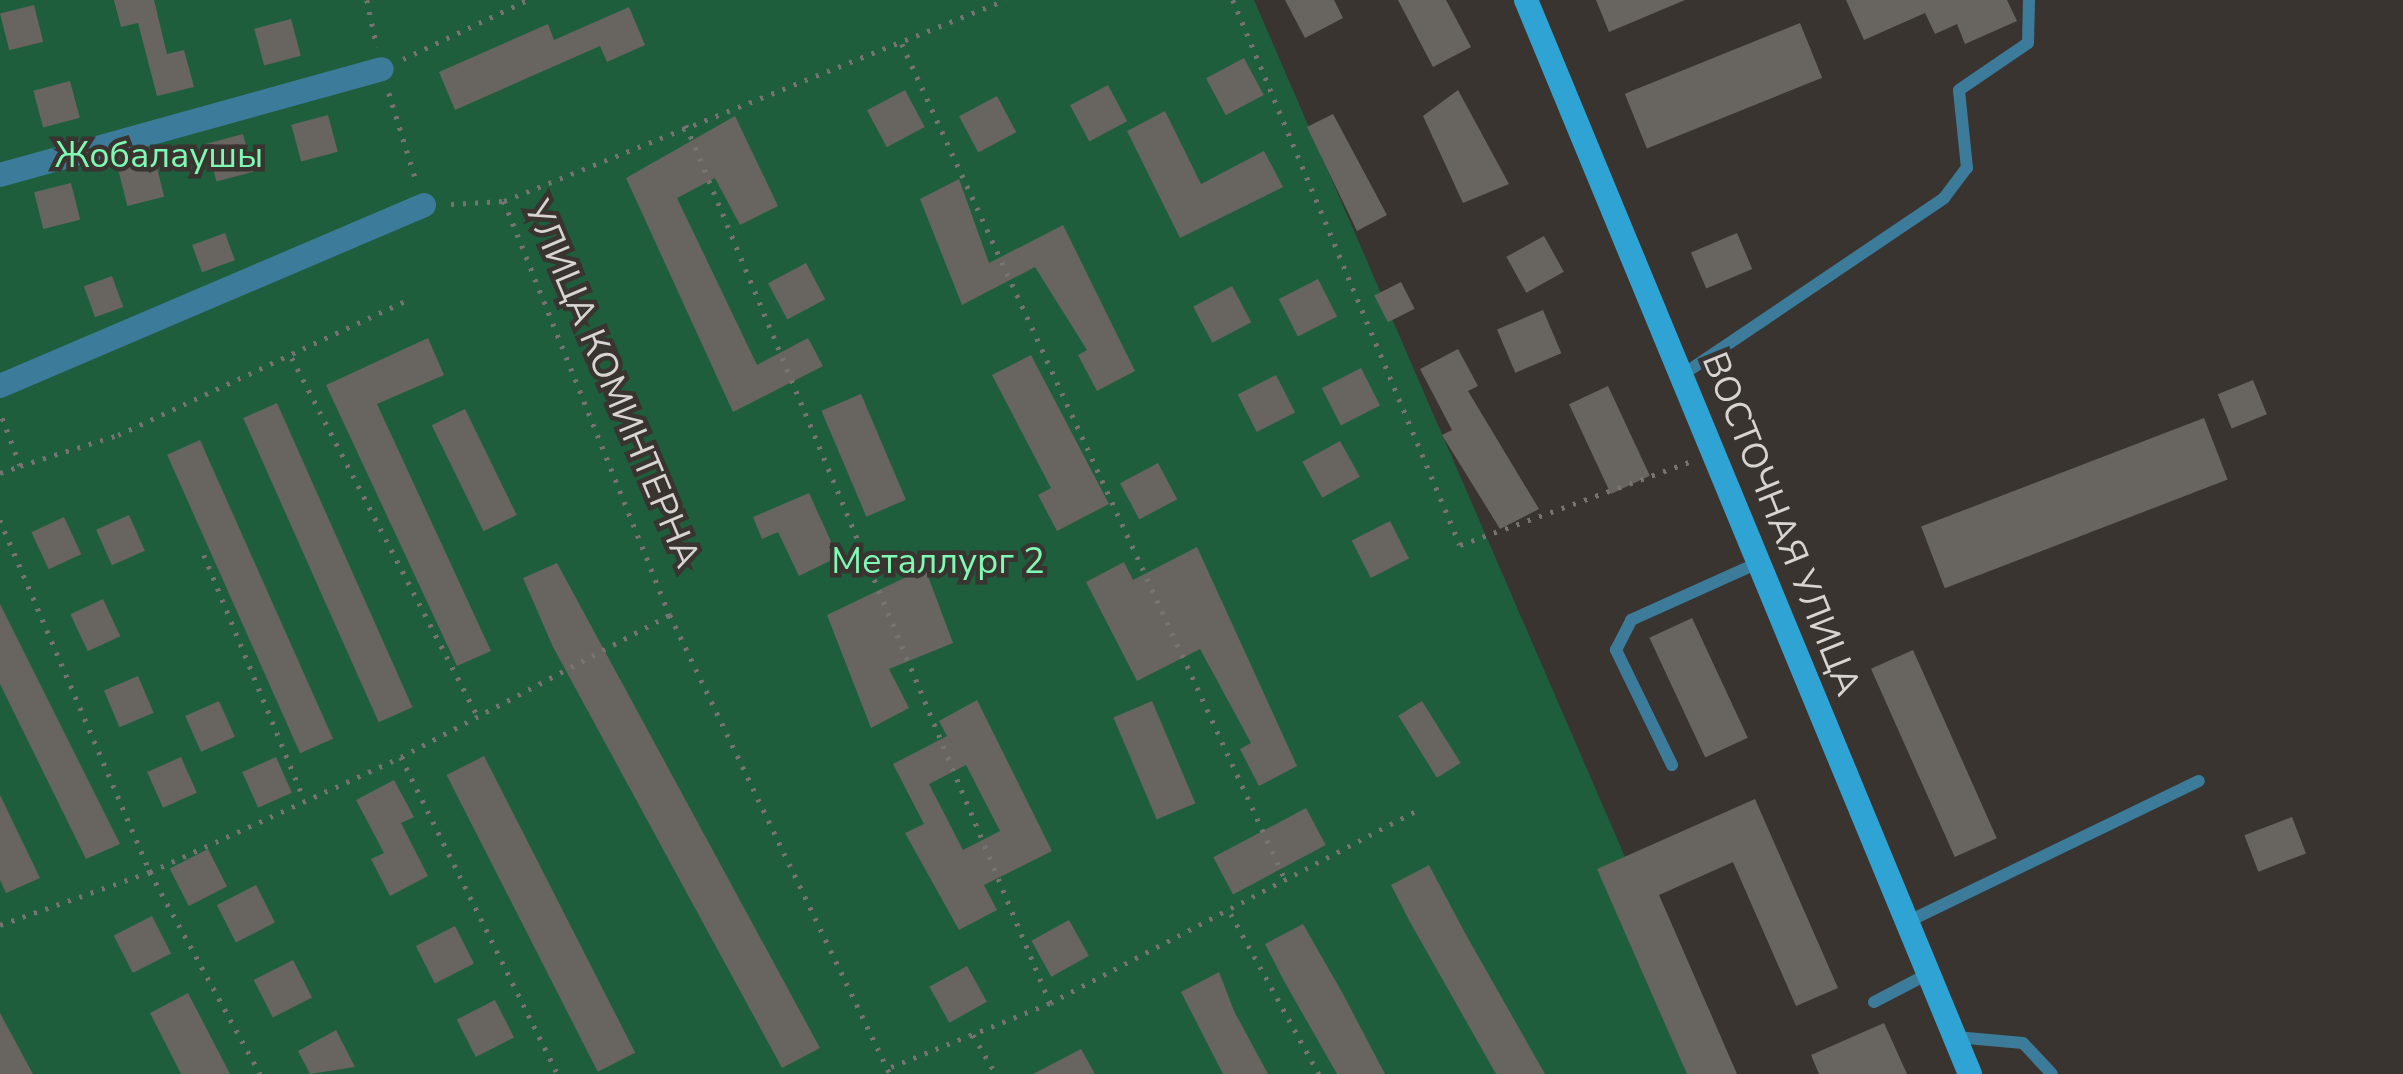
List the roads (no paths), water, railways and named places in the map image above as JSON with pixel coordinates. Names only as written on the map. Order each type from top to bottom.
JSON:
[{"type":"main road","name":"ВОСТОЧНАЯ УЛИЦА","points":[[1526,0],[1970,1074]]},
{"type":"street","points":[[0,175],[382,70]]},
{"type":"street","points":[[0,386],[424,205]]},
{"type":"lane","points":[[1681,376],[1944,198],[1966,168],[1959,90],[2027,43],[2029,0]]},
{"type":"lane","points":[[1672,765],[1616,650],[1631,620],[1758,562]]},
{"type":"lane","points":[[1905,923],[2199,781]]},
{"type":"lane","points":[[1874,1003],[1928,974]]},
{"type":"lane","points":[[1954,1036],[2024,1043],[2052,1074]]},
{"type":"park label","name":"Жобалаушы","points":[[159,156]]},
{"type":"park label","name":"Металлург 2","points":[[938,562]]}]
